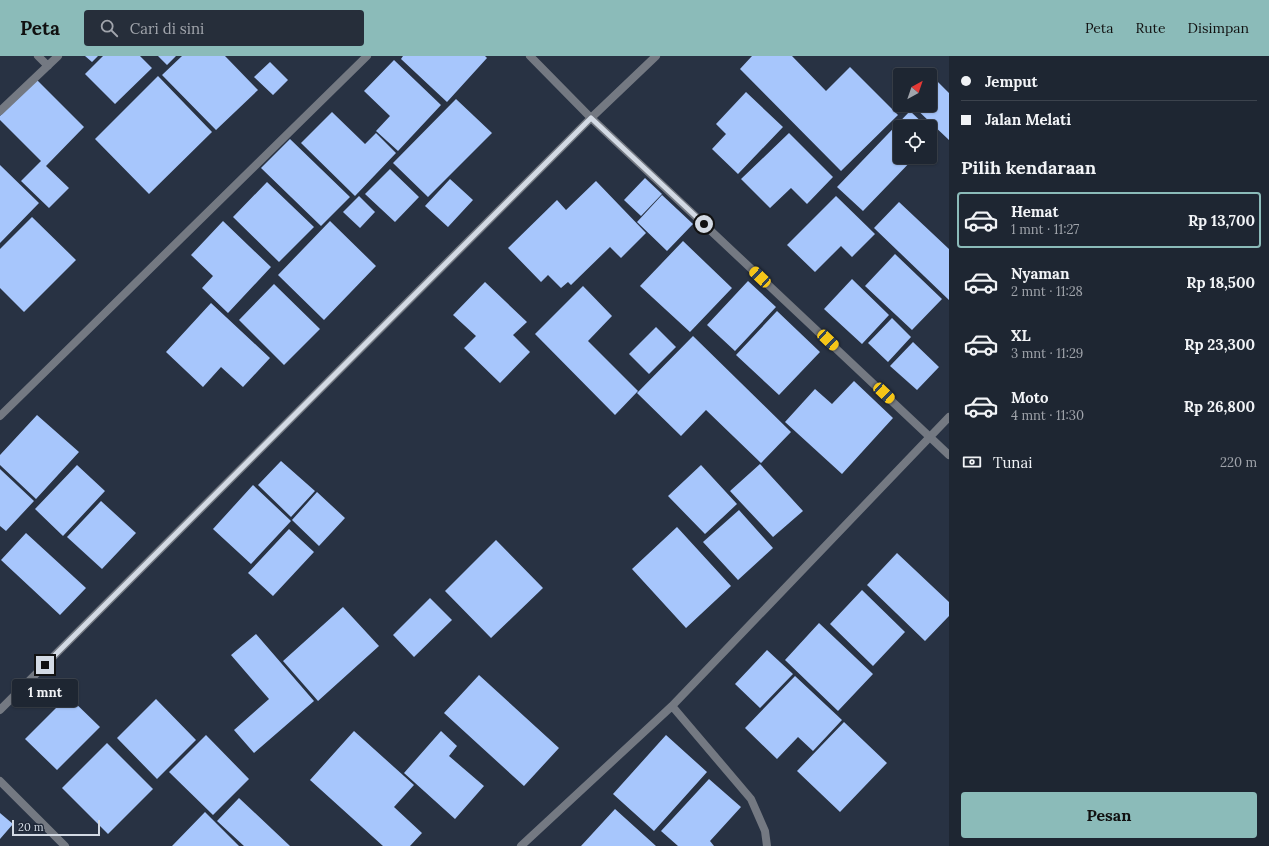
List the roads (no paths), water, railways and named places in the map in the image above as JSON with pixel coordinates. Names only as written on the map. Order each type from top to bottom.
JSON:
[{"type":"street","points":[[38,56],[48,66]]},
{"type":"street","points":[[0,111],[58,56]]},
{"type":"street","points":[[0,416],[367,56]]},
{"type":"street","points":[[530,56],[591,118],[949,455]]},
{"type":"street","points":[[0,710],[591,118],[656,56]]},
{"type":"street","points":[[521,846],[672,706],[929,436],[949,417]]},
{"type":"street","points":[[672,706],[751,799],[764,826],[767,846]]},
{"type":"street","points":[[0,781],[65,846]]}]
